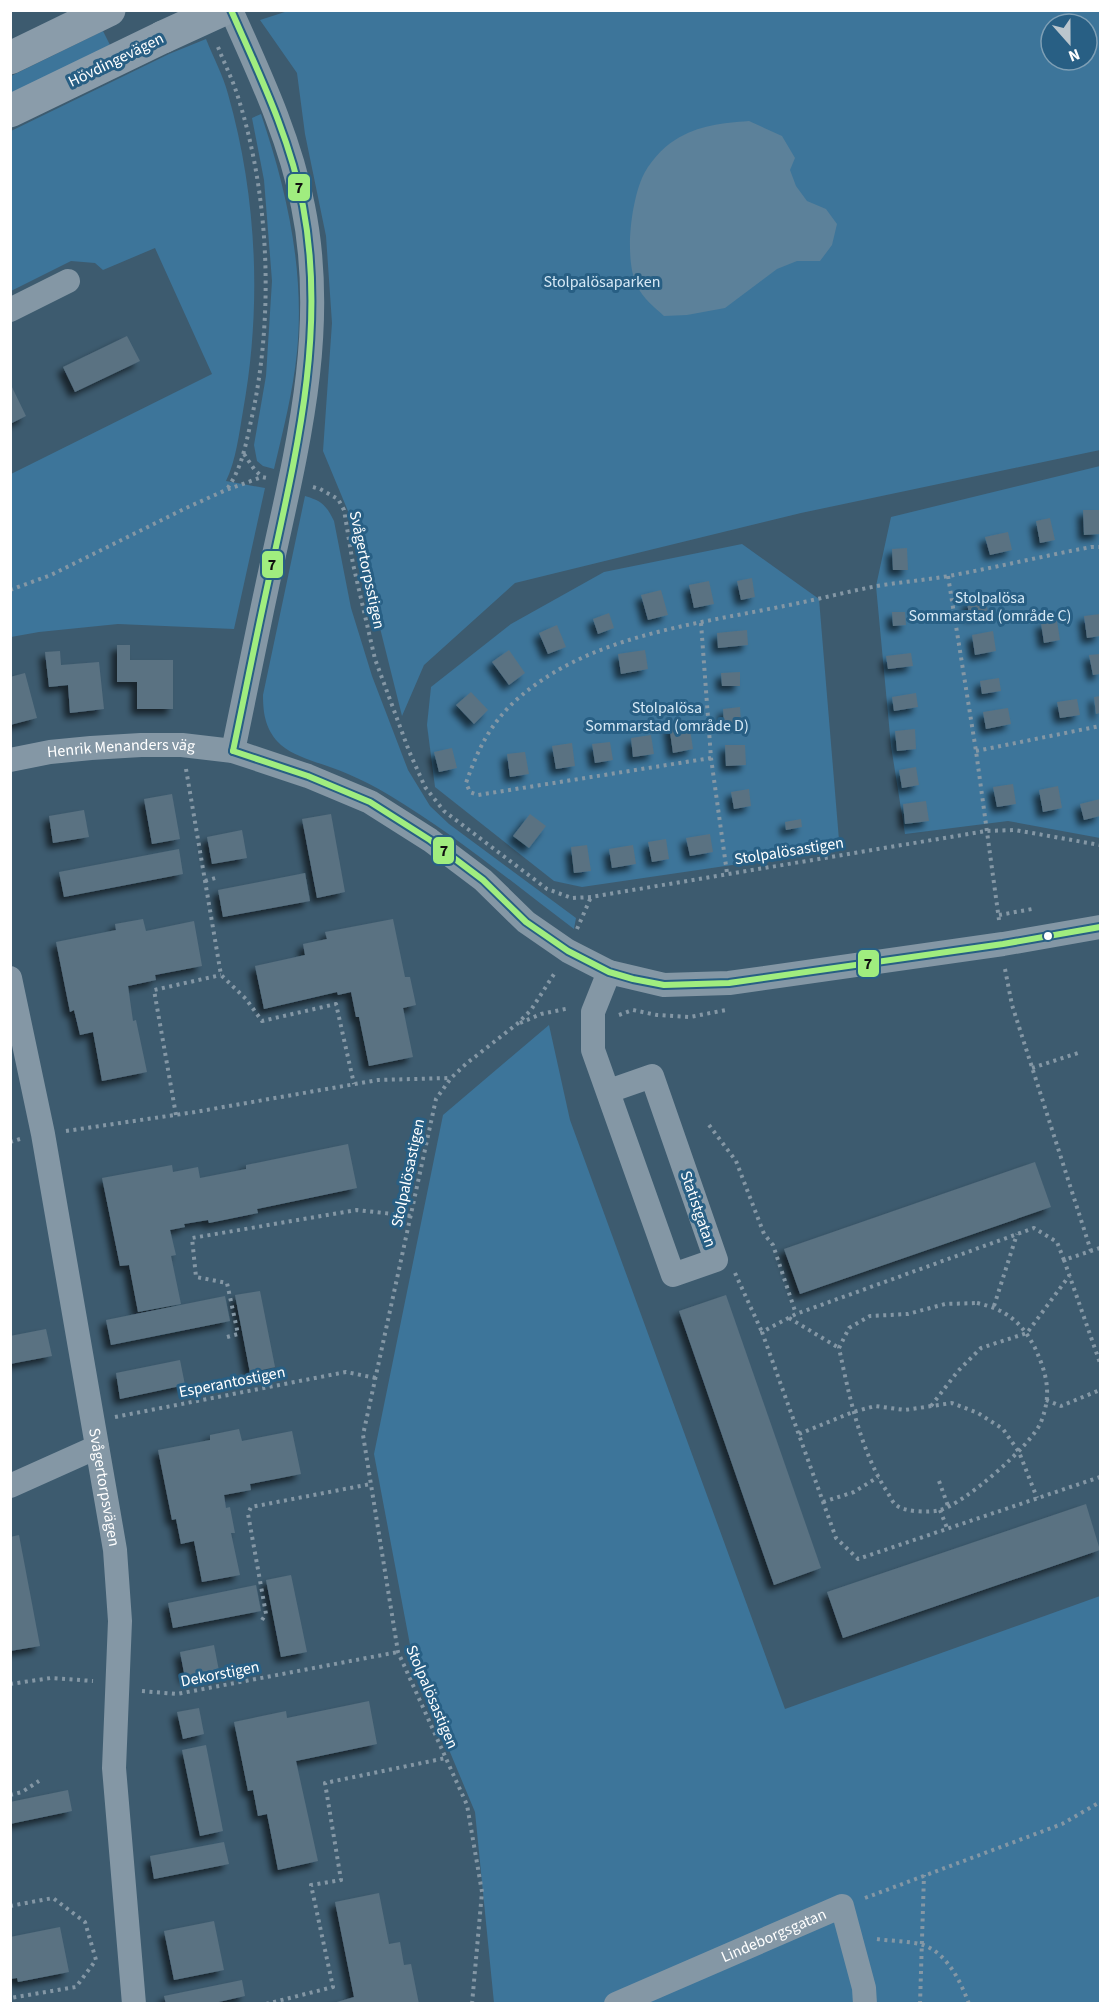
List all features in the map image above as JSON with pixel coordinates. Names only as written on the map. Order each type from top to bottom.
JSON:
[{"type":"street","points":[[10,58],[109,10]]},
{"type":"street","name":"Hövdingevägen","points":[[10,111],[222,10]]},
{"type":"street","points":[[231,10],[253,59],[298,183],[313,280],[311,359],[291,483],[268,581],[234,751]]},
{"type":"street","points":[[10,309],[68,281]]},
{"type":"street","name":"Henrik Menanders väg","points":[[10,760],[50,752],[92,748],[182,745],[234,751],[308,776],[370,802],[430,840],[483,880],[526,922],[568,951],[609,972],[664,985],[729,983],[1003,944],[1101,927]]},
{"type":"street","name":"Statistgatan","points":[[609,972],[593,1012],[593,1050],[673,1275],[716,1260],[652,1076],[609,1091]]},
{"type":"street","name":"Svågertorpsvägen","points":[[10,978],[44,1134],[116,1562],[120,1621],[114,1768],[134,2004]]},
{"type":"street","points":[[10,1486],[95,1436]]},
{"type":"street","name":"Lindeborgsgatan","points":[[616,2004],[842,1906],[864,1988],[864,2004]]},
{"type":"path","points":[[216,44],[237,93],[249,140],[263,229],[264,330],[259,379],[244,453],[233,481],[226,490]]},
{"type":"path","points":[[10,590],[51,575],[226,490],[262,477],[244,453]]},
{"type":"path","name":"Svågertorpsstigen","points":[[262,477],[320,489],[338,500],[344,510],[353,564],[375,659],[409,752],[425,788],[444,811],[547,889],[572,898],[591,897]]},
{"type":"path","points":[[711,758],[478,795],[470,792],[466,783],[484,739],[499,718],[535,685],[582,658],[615,644],[701,623],[876,586],[948,576],[1091,547],[1101,547]]},
{"type":"path","points":[[948,576],[976,751],[1007,982],[1012,1005],[1091,1251]]},
{"type":"path","points":[[701,623],[711,758],[727,873]]},
{"type":"path","points":[[976,751],[1101,726]]},
{"type":"path","points":[[182,745],[221,975],[246,999],[262,1021],[336,1004],[354,1084]]},
{"type":"path","name":"Stolpalösastigen","points":[[472,2004],[482,1892],[467,1805],[398,1652],[363,1436],[436,1099],[451,1078],[467,1063],[517,1024],[531,1010],[568,951],[591,897],[986,831],[1015,830],[1101,845]]},
{"type":"path","points":[[205,881],[219,877]]},
{"type":"path","points":[[999,915],[1032,909]]},
{"type":"path","points":[[176,1115],[154,990],[221,975]]},
{"type":"path","points":[[1032,1068],[1078,1053]]},
{"type":"path","points":[[10,1142],[44,1134],[176,1115],[378,1080],[451,1078]]},
{"type":"path","points":[[709,1125],[736,1161],[764,1234],[773,1245],[796,1314]]},
{"type":"path","points":[[227,1337],[238,1334],[227,1283],[196,1277],[192,1238],[357,1210],[411,1216]]},
{"type":"path","points":[[762,1332],[796,1314],[1034,1228],[1057,1242],[1101,1363]]},
{"type":"path","points":[[994,1306],[1017,1234]]},
{"type":"path","points":[[1064,1260],[1101,1248]]},
{"type":"path","points":[[716,1260],[730,1264],[762,1332],[836,1538],[858,1559],[1101,1477]]},
{"type":"path","points":[[930,1406],[958,1371],[981,1348],[1027,1333],[1070,1276]]},
{"type":"path","points":[[977,1303],[994,1306],[1014,1319],[1027,1333],[1045,1370],[1048,1391],[1041,1423],[1019,1452],[968,1495],[940,1510],[909,1511],[895,1505],[878,1477],[853,1412],[839,1348],[849,1328],[870,1316],[908,1314],[945,1304],[977,1303]]},
{"type":"path","points":[[789,1318],[839,1348]]},
{"type":"path","name":"Esperantostigen","points":[[95,1436],[113,1418],[346,1372],[376,1378]]},
{"type":"path","points":[[1046,1400],[1061,1406],[1101,1390]]},
{"type":"path","points":[[799,1434],[853,1412],[875,1406],[905,1410],[952,1403],[978,1413],[1003,1429],[1019,1452],[1037,1498]]},
{"type":"path","points":[[823,1502],[854,1492],[878,1477]]},
{"type":"path","points":[[939,1481],[948,1506]]},
{"type":"path","points":[[262,1620],[266,1614],[248,1514],[250,1507],[371,1484]]},
{"type":"path","points":[[940,1510],[948,1528]]},
{"type":"path","name":"Dekorstigen","points":[[10,1684],[51,1678],[86,1680],[177,1694],[398,1652]]},
{"type":"path","points":[[266,2004],[333,1987],[311,1885],[341,1881],[326,1783],[446,1758]]},
{"type":"path","points":[[10,1795],[22,1792],[39,1780]]},
{"type":"path","points":[[842,1906],[1062,1824],[1101,1802]]},
{"type":"path","points":[[920,2004],[924,1875]]},
{"type":"path","points":[[10,1906],[53,1898],[85,1922],[96,1960],[76,1987],[10,1998]]},
{"type":"path","points":[[850,1936],[922,1945],[945,1958],[965,1991],[969,2004]]},
{"type":"green space","name":"Stolpalösaparken","points":[[291,10],[1100,11],[1100,450],[801,513],[515,583],[424,665],[402,716],[355,528],[323,451],[332,323],[326,236],[305,134],[297,73],[260,20]]},
{"type":"green space","points":[[103,31],[110,45],[11,94],[11,76]]},
{"type":"green space","points":[[206,39],[226,87],[238,133],[254,251],[253,332],[249,371],[237,447],[226,481],[265,488],[234,629],[118,624],[11,637],[11,474],[212,374],[155,248],[103,270],[95,263],[71,261],[11,291],[11,131],[169,54]]},
{"type":"green space","points":[[261,114],[286,202],[296,261],[298,291],[299,322],[295,367],[274,469],[263,466],[257,461],[254,445],[266,376],[272,281],[264,180],[252,118]]},
{"type":"green space","name":"Stolpalösa Sommarstad (område C)","points":[[1100,466],[1100,838],[1008,821],[905,834],[891,746],[876,586],[891,517]]},
{"type":"green space","points":[[305,496],[323,504],[334,521],[351,608],[372,676],[408,770],[430,806],[449,824],[576,918],[574,929],[483,859],[413,810],[384,792],[340,770],[288,750],[272,734],[265,716],[263,695]]},
{"type":"green space","name":"Stolpalösa Sommarstad (område D)","points":[[742,544],[819,599],[839,840],[739,864],[582,887],[554,881],[435,787],[427,725],[431,687],[511,624],[604,572]]},
{"type":"green space","points":[[549,1025],[570,1120],[785,1709],[1100,1596],[1100,2003],[494,2003],[475,1812],[414,1666],[374,1454],[443,1115]]},
{"type":"shaded area","points":[[749,121],[782,136],[795,158],[790,170],[796,186],[807,201],[826,209],[837,224],[832,245],[820,261],[797,261],[777,269],[725,308],[687,315],[664,316],[639,290],[633,275],[630,232],[642,178],[660,152],[684,135],[711,126]]},
{"type":"building","points":[[127,336],[140,361],[75,392],[63,367]]},
{"type":"building","points":[[10,383],[26,416],[10,424]]},
{"type":"building","points":[[1083,510],[1100,510],[1100,534],[1084,535]]},
{"type":"building","points":[[1050,518],[1055,540],[1040,543],[1036,521]]},
{"type":"building","points":[[1008,532],[1012,550],[990,555],[985,537]]},
{"type":"building","points":[[907,548],[908,570],[893,570],[892,549]]},
{"type":"building","points":[[752,578],[755,597],[741,600],[737,581]]},
{"type":"building","points":[[709,581],[714,604],[694,608],[689,585]]},
{"type":"building","points":[[661,590],[668,615],[648,620],[641,595]]},
{"type":"building","points":[[986,599],[988,614],[969,616],[967,601]]},
{"type":"building","points":[[892,612],[905,612],[906,625],[893,626]]},
{"type":"building","points":[[609,613],[614,628],[598,634],[593,619]]},
{"type":"building","points":[[1100,614],[1100,636],[1087,638],[1084,616]]},
{"type":"building","points":[[1057,621],[1060,640],[1044,643],[1041,623]]},
{"type":"building","points":[[557,625],[566,647],[548,654],[539,633]]},
{"type":"building","points":[[747,630],[748,645],[718,648],[717,633]]},
{"type":"building","points":[[993,631],[996,651],[975,655],[972,635]]},
{"type":"building","points":[[117,645],[130,645],[130,660],[173,660],[173,709],[137,709],[137,682],[117,682]]},
{"type":"building","points":[[509,650],[525,673],[509,685],[492,662]]},
{"type":"building","points":[[645,650],[648,669],[621,674],[618,654]]},
{"type":"building","points":[[60,651],[61,665],[99,662],[104,709],[70,713],[68,685],[49,687],[45,652]]},
{"type":"building","points":[[911,653],[913,666],[888,669],[886,656]]},
{"type":"building","points":[[1100,654],[1100,674],[1093,675],[1089,655]]},
{"type":"building","points":[[740,672],[740,686],[722,686],[721,673]]},
{"type":"building","points":[[25,673],[37,718],[10,725],[10,677]]},
{"type":"building","points":[[999,678],[1001,691],[982,694],[980,681]]},
{"type":"building","points":[[471,692],[488,710],[474,724],[456,705]]},
{"type":"building","points":[[916,693],[918,707],[894,711],[892,697]]},
{"type":"building","points":[[1100,696],[1100,713],[1096,714],[1094,697]]},
{"type":"building","points":[[1077,699],[1080,715],[1060,718],[1057,702]]},
{"type":"building","points":[[740,707],[741,724],[724,725],[723,709]]},
{"type":"building","points":[[1008,708],[1011,724],[986,729],[983,712]]},
{"type":"building","points":[[689,722],[693,749],[673,753],[669,725]]},
{"type":"building","points":[[915,729],[916,749],[897,751],[895,731]]},
{"type":"building","points":[[651,735],[654,754],[633,757],[631,738]]},
{"type":"building","points":[[610,742],[613,760],[595,763],[592,744]]},
{"type":"building","points":[[572,743],[575,766],[556,769],[552,746]]},
{"type":"building","points":[[725,745],[745,745],[746,765],[726,766]]},
{"type":"building","points":[[452,748],[457,768],[439,772],[434,752]]},
{"type":"building","points":[[525,752],[529,774],[510,777],[507,754]]},
{"type":"building","points":[[916,767],[919,785],[902,788],[899,770]]},
{"type":"building","points":[[1013,784],[1016,804],[997,807],[993,787]]},
{"type":"building","points":[[1058,786],[1062,808],[1043,812],[1039,790]]},
{"type":"building","points":[[749,789],[751,806],[734,809],[731,792]]},
{"type":"building","points":[[172,794],[180,839],[152,844],[144,799]]},
{"type":"building","points":[[1100,799],[1100,816],[1084,820],[1080,804]]},
{"type":"building","points":[[926,801],[929,821],[905,824],[903,804]]},
{"type":"building","points":[[84,810],[89,837],[53,843],[49,816]]},
{"type":"building","points":[[331,814],[345,892],[317,898],[302,819]]},
{"type":"building","points":[[530,814],[546,826],[529,848],[513,836]]},
{"type":"building","points":[[801,819],[802,827],[786,830],[785,822]]},
{"type":"building","points":[[242,830],[247,858],[212,864],[207,837]]},
{"type":"building","points":[[710,834],[713,852],[690,856],[686,838]]},
{"type":"building","points":[[666,839],[669,859],[652,862],[648,842]]},
{"type":"building","points":[[587,845],[591,871],[574,873],[571,847]]},
{"type":"building","points":[[633,845],[636,864],[612,868],[609,849]]},
{"type":"building","points":[[179,849],[183,874],[64,897],[59,872]]},
{"type":"building","points":[[305,873],[310,901],[223,917],[218,890]]},
{"type":"building","points":[[143,919],[146,931],[194,921],[202,966],[155,975],[156,980],[128,986],[133,1021],[136,1020],[147,1072],[102,1081],[93,1032],[80,1035],[74,1010],[70,1012],[56,942],[116,930],[115,924]]},
{"type":"building","points":[[393,919],[405,977],[410,977],[416,1005],[403,1008],[413,1057],[369,1066],[359,1017],[356,1017],[351,992],[338,995],[337,992],[264,1009],[255,966],[305,955],[303,944],[327,939],[325,932]]},
{"type":"building","points":[[348,1144],[357,1188],[257,1209],[258,1213],[209,1223],[208,1220],[184,1224],[185,1227],[170,1230],[176,1255],[171,1256],[181,1304],[138,1312],[129,1265],[120,1266],[102,1178],[172,1165],[173,1172],[198,1167],[200,1178],[246,1169],[246,1165]]},
{"type":"building","points":[[1035,1162],[1051,1207],[800,1294],[784,1249]]},
{"type":"building","points":[[260,1291],[275,1367],[250,1373],[235,1295]]},
{"type":"building","points":[[726,1295],[821,1568],[774,1585],[679,1311]]},
{"type":"building","points":[[225,1296],[230,1321],[111,1345],[106,1320]]},
{"type":"building","points":[[46,1329],[52,1356],[10,1364],[10,1336]]},
{"type":"building","points":[[180,1360],[185,1385],[120,1399],[116,1373]]},
{"type":"building","points":[[239,1429],[242,1441],[292,1431],[301,1474],[250,1484],[251,1490],[224,1495],[226,1508],[230,1507],[235,1533],[231,1533],[240,1575],[202,1582],[194,1541],[181,1544],[176,1519],[172,1520],[158,1450],[210,1440],[210,1435]]},
{"type":"building","points":[[1086,1504],[1100,1550],[843,1638],[827,1592]]},
{"type":"building","points":[[19,1535],[40,1646],[10,1651],[10,1537]]},
{"type":"building","points":[[291,1575],[307,1652],[281,1657],[266,1580]]},
{"type":"building","points":[[256,1585],[261,1611],[173,1628],[168,1603]]},
{"type":"building","points":[[214,1645],[219,1671],[185,1678],[180,1652]]},
{"type":"building","points":[[369,1701],[377,1744],[296,1761],[318,1861],[278,1870],[267,1814],[258,1816],[253,1790],[248,1791],[234,1722],[286,1711],[287,1718]]},
{"type":"building","points":[[199,1708],[204,1734],[183,1739],[177,1712]]},
{"type":"building","points":[[206,1745],[223,1831],[200,1836],[182,1750]]},
{"type":"building","points":[[68,1790],[72,1811],[10,1824],[10,1802]]},
{"type":"building","points":[[224,1842],[229,1864],[154,1879],[150,1856]]},
{"type":"building","points":[[379,1893],[389,1944],[400,1942],[404,1965],[411,1964],[419,2004],[330,2004],[354,1997],[335,1902]]},
{"type":"building","points":[[214,1921],[224,1970],[174,1980],[164,1931]]},
{"type":"building","points":[[60,1927],[69,1972],[18,1982],[17,1978],[10,1979],[10,1937]]},
{"type":"building","points":[[242,1980],[245,1996],[210,2004],[166,2004],[164,1996]]},
{"type":"transit line","name":"7","points":[[231,10],[273,106],[290,155],[303,206],[312,296],[306,386],[299,431],[233,751]]},
{"type":"transit line","name":"7","points":[[233,751],[308,776],[370,802],[430,840],[483,880],[526,922],[568,951],[609,972],[633,979],[664,985],[729,983],[1003,944],[1100,927]]}]
